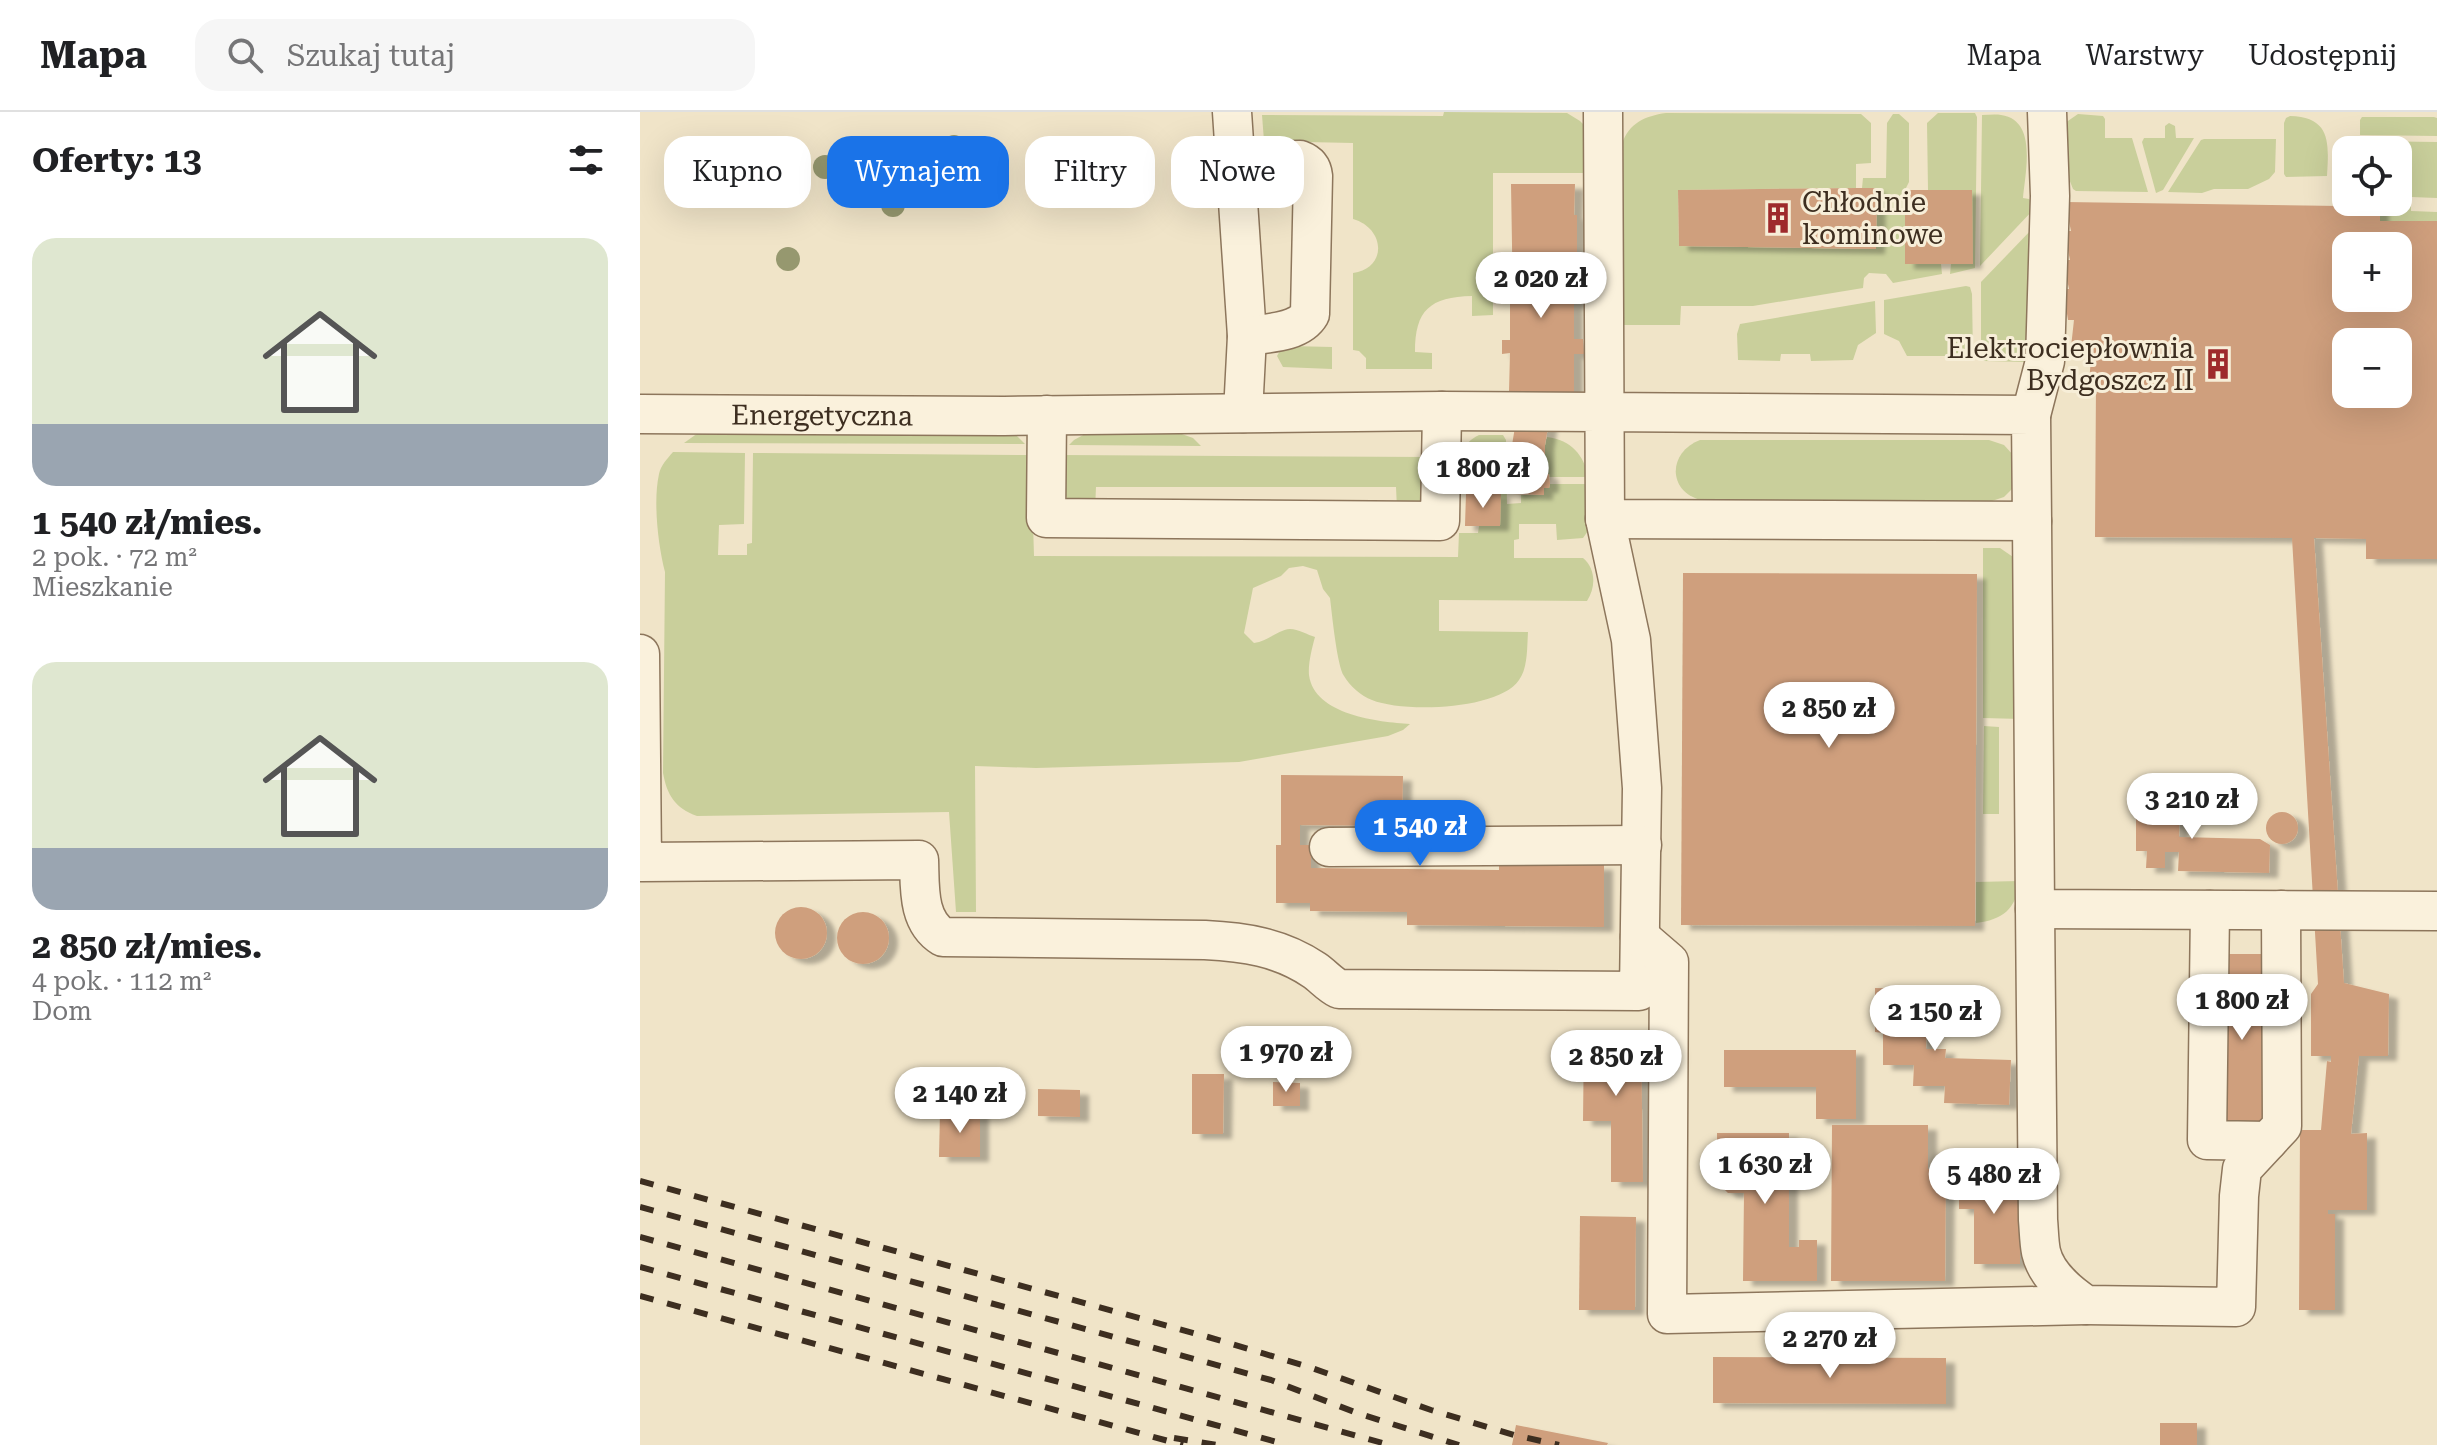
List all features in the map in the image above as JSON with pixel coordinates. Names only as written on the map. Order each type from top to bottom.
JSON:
[{"type":"street","points":[[1232,112],[1234,136]]},
{"type":"street","points":[[640,654],[642,862],[919,860],[920,902],[938,935],[943,937],[1247,942],[1273,949],[1314,970],[1339,989],[1639,991],[1642,788],[1631,640],[1605,519],[1603,112]]},
{"type":"street","points":[[2047,112],[2050,196],[2045,361],[2031,415],[2038,1220],[2041,1255],[2048,1269],[2061,1285],[2086,1305]]},
{"type":"street","points":[[1247,336],[1298,326],[1310,314],[1313,176],[1312,169],[1304,161]]},
{"type":"street","points":[[1239,208],[1247,336],[1243,413]]},
{"type":"street","points":[[1047,415],[1046,518],[1440,521],[1442,411]]},
{"type":"street","name":"Energetyczna","points":[[640,414],[1004,416],[1442,411],[2031,415]]},
{"type":"street","points":[[1605,519],[2032,521]]},
{"type":"street","points":[[1329,847],[1642,845]]},
{"type":"street","points":[[2035,909],[2437,911]]},
{"type":"street","points":[[2210,910],[2207,1140],[2268,1141]]},
{"type":"street","points":[[1640,937],[1669,962],[1667,1314],[2086,1305],[2236,1307],[2242,1169],[2282,1126],[2281,910]]},
{"type":"green space","points":[[1444,112],[1567,113],[1586,127],[1590,173],[1493,173],[1493,315],[1472,316],[1472,296],[1445,299],[1428,309],[1418,326],[1415,352],[1432,353],[1432,369],[1366,369],[1366,358],[1353,350],[1353,273],[1372,264],[1378,248],[1371,231],[1353,219],[1353,143],[1304,142],[1304,136],[1264,136],[1262,115],[1443,116]]},
{"type":"green space","points":[[1666,113],[1861,114],[1871,123],[1871,163],[1856,164],[1856,188],[1678,190],[1679,246],[1876,249],[1877,189],[1862,188],[1863,178],[1886,178],[1887,123],[1893,114],[1899,114],[1909,123],[1905,264],[1941,264],[1942,274],[1893,283],[1886,274],[1869,273],[1864,278],[1863,288],[1753,306],[1681,306],[1680,325],[1620,325],[1622,144],[1629,131],[1639,122]]},
{"type":"green space","points":[[1938,113],[1975,113],[1977,117],[1975,268],[1950,274],[1951,264],[1972,264],[1972,190],[1928,190],[1927,123]]},
{"type":"green space","points":[[2078,114],[2103,116],[2105,138],[2132,138],[2148,192],[2073,189],[2060,156],[2065,123]]},
{"type":"green space","points":[[1982,115],[2001,115],[2013,119],[2020,127],[2027,149],[2023,198],[2029,199],[2036,207],[1980,266]]},
{"type":"green space","points":[[2290,116],[2313,121],[2325,134],[2327,176],[2286,177],[2284,174],[2284,123]]},
{"type":"green space","points":[[2362,117],[2434,117],[2437,118],[2437,136],[2360,135]]},
{"type":"green space","points":[[2169,123],[2175,126],[2176,138],[2194,138],[2163,190],[2156,193],[2142,142],[2144,138],[2165,138],[2165,126]]},
{"type":"green space","points":[[2204,139],[2276,139],[2275,172],[2269,179],[2248,189],[2168,192]]},
{"type":"green space","points":[[2412,142],[2437,142],[2437,198],[2412,197]]},
{"type":"green space","points":[[2412,211],[2437,212],[2437,221],[2380,221],[2380,216],[2412,216]]},
{"type":"green space","points":[[2036,225],[2026,362],[1984,361],[1981,357],[1981,282]]},
{"type":"green space","points":[[1970,287],[1972,294],[1973,356],[1907,356],[1899,341],[1884,334],[1884,300]]},
{"type":"green space","points":[[1875,301],[1876,333],[1858,345],[1853,360],[1811,361],[1810,354],[1781,354],[1780,361],[1738,360],[1737,334],[1740,324]]},
{"type":"green space","points":[[1290,346],[1332,347],[1332,369],[1283,367],[1277,356],[1281,349]]},
{"type":"green space","points":[[698,433],[1009,433],[1025,444],[684,443]]},
{"type":"green space","points":[[1179,433],[1193,438],[1201,446],[1069,445],[1085,434]]},
{"type":"green space","points":[[1479,435],[1503,435],[1506,440],[1507,504],[1521,503],[1521,495],[1544,495],[1544,488],[1550,484],[1589,484],[1588,531],[1583,538],[1557,540],[1556,524],[1519,524],[1519,539],[1514,540],[1514,558],[1583,558],[1593,578],[1587,601],[1439,600],[1439,631],[1528,632],[1522,675],[1508,690],[1492,698],[1450,706],[1405,707],[1364,696],[1349,683],[1341,670],[1330,598],[1323,589],[1317,570],[1303,566],[1289,568],[1281,576],[1253,588],[1244,633],[1254,643],[1290,629],[1315,637],[1309,675],[1314,689],[1323,699],[1350,714],[1410,724],[1388,736],[1239,762],[1036,768],[975,766],[976,912],[956,912],[949,812],[697,816],[678,805],[667,788],[663,773],[665,572],[658,536],[656,497],[660,471],[673,452],[745,453],[744,524],[719,525],[718,555],[747,555],[747,544],[752,543],[753,453],[1031,455],[1034,556],[1458,557],[1459,533],[1478,533],[1479,526],[1500,526],[1500,493],[1459,493],[1462,452]]},
{"type":"green space","points":[[1547,437],[1570,445],[1583,462],[1589,477],[1549,477],[1545,474]]},
{"type":"green space","points":[[1700,440],[1989,440],[2004,445],[2014,456],[2015,486],[2004,497],[1989,502],[1701,500],[1682,489],[1676,471],[1682,453]]},
{"type":"green space","points":[[1063,455],[1429,457],[1429,492],[1419,506],[1397,509],[1396,487],[1096,487],[1095,510],[1071,504],[1067,498],[1062,480]]},
{"type":"green space","points":[[1983,548],[2000,548],[2013,557],[2021,719],[1983,718]]},
{"type":"green space","points":[[1984,726],[1999,727],[1999,814],[1983,814]]},
{"type":"green space","points":[[2019,881],[2015,899],[2001,916],[1976,923],[1976,882]]},
{"type":"building","points":[[1511,184],[1575,184],[1577,304],[1574,304],[1574,339],[1583,339],[1584,354],[1574,354],[1574,392],[1546,392],[1549,421],[1545,474],[1549,474],[1550,484],[1549,488],[1544,488],[1544,495],[1512,494],[1512,445],[1516,421],[1513,394],[1509,392],[1510,353],[1502,354],[1502,340],[1510,340],[1510,304],[1513,304]]},
{"type":"building","name":"Chłodnie kominowe","points":[[1877,188],[1876,249],[1679,246],[1678,190]]},
{"type":"building","points":[[1905,190],[1972,190],[1973,264],[1905,264]]},
{"type":"building","name":"Elektrociepłownia Bydgoszcz II","points":[[2065,202],[2332,206],[2332,216],[2380,216],[2380,221],[2437,221],[2437,559],[2366,559],[2366,539],[2314,538],[2344,983],[2389,994],[2388,1056],[2359,1056],[2351,1134],[2367,1133],[2367,1210],[2328,1210],[2328,1214],[2335,1214],[2335,1310],[2299,1310],[2300,1130],[2321,1130],[2327,1061],[2331,1062],[2331,1056],[2311,1056],[2311,994],[2318,984],[2292,538],[2095,537],[2096,382],[2089,382],[2092,347],[2071,347],[2074,320],[2068,320],[2063,289],[2069,289],[2063,260],[2070,260],[2064,231],[2071,231]]},
{"type":"building","points":[[1466,493],[1501,493],[1500,526],[1465,526]]},
{"type":"building","points":[[1683,573],[1977,574],[1975,926],[1681,925]]},
{"type":"building","points":[[1281,775],[1403,776],[1402,826],[1300,825],[1300,845],[1311,845],[1311,868],[1499,870],[1499,864],[1604,865],[1604,927],[1407,925],[1407,912],[1310,911],[1310,903],[1276,903],[1276,845],[1281,845]]},
{"type":"building","points":[[2136,792],[2180,793],[2179,837],[2260,839],[2270,845],[2269,873],[2178,871],[2179,852],[2165,852],[2165,868],[2146,868],[2147,851],[2136,851]]},
{"type":"building","points":[[2282,812],[2293,817],[2298,828],[2293,839],[2282,844],[2271,839],[2266,828],[2271,817]]},
{"type":"building","points":[[801,907],[819,915],[827,933],[819,951],[801,959],[783,951],[775,933],[783,915]]},
{"type":"building","points":[[863,912],[881,920],[889,938],[881,956],[863,964],[845,956],[837,938],[845,920]]},
{"type":"building","points":[[2217,954],[2266,954],[2267,1130],[2217,1130]]},
{"type":"building","points":[[1875,988],[1927,989],[1926,1049],[1946,1049],[1945,1058],[2011,1060],[2009,1105],[1944,1103],[1945,1086],[1913,1086],[1914,1065],[1883,1065],[1883,1033],[1875,1032]]},
{"type":"building","points":[[1584,1034],[1641,1035],[1643,1182],[1611,1182],[1611,1121],[1583,1121]]},
{"type":"building","points":[[1724,1050],[1856,1050],[1856,1119],[1816,1119],[1816,1087],[1724,1087]]},
{"type":"building","points":[[1192,1074],[1224,1074],[1223,1134],[1192,1134]]},
{"type":"building","points":[[1273,1082],[1300,1083],[1300,1106],[1273,1106]]},
{"type":"building","points":[[1038,1089],[1080,1090],[1080,1117],[1038,1116]]},
{"type":"building","points":[[940,1112],[980,1112],[980,1157],[939,1157]]},
{"type":"building","points":[[1832,1125],[1928,1125],[1928,1169],[1946,1169],[1945,1281],[1831,1281]]},
{"type":"building","points":[[1717,1133],[1789,1133],[1789,1247],[1799,1247],[1799,1240],[1817,1240],[1817,1281],[1743,1281],[1744,1193],[1728,1193],[1717,1182]]},
{"type":"building","points":[[1959,1174],[2020,1174],[2020,1264],[1974,1264],[1974,1209],[1959,1209]]},
{"type":"building","points":[[1580,1216],[1636,1217],[1635,1310],[1579,1310]]},
{"type":"building","points":[[1713,1357],[1946,1358],[1946,1404],[1713,1403]]},
{"type":"building","points":[[2160,1423],[2197,1423],[2197,1445],[2160,1445]]},
{"type":"building","points":[[1516,1425],[1608,1443],[1512,1445]]},
{"type":"railway","points":[[640,1181],[1208,1337],[1312,1368],[1431,1410],[1559,1445]]},
{"type":"railway","points":[[640,1207],[1271,1380],[1357,1413],[1459,1445]]},
{"type":"railway","points":[[640,1237],[1390,1445]]},
{"type":"railway","points":[[640,1267],[1288,1445]]},
{"type":"railway","points":[[640,1296],[1183,1445]]},
{"type":"railway","points":[[1174,1438],[1217,1445]]},
{"type":"place","name":"Chłodnie kominowe","points":[[1778,218]]},
{"type":"place","name":"Elektrociepłownia Bydgoszcz II","points":[[2218,364]]}]
